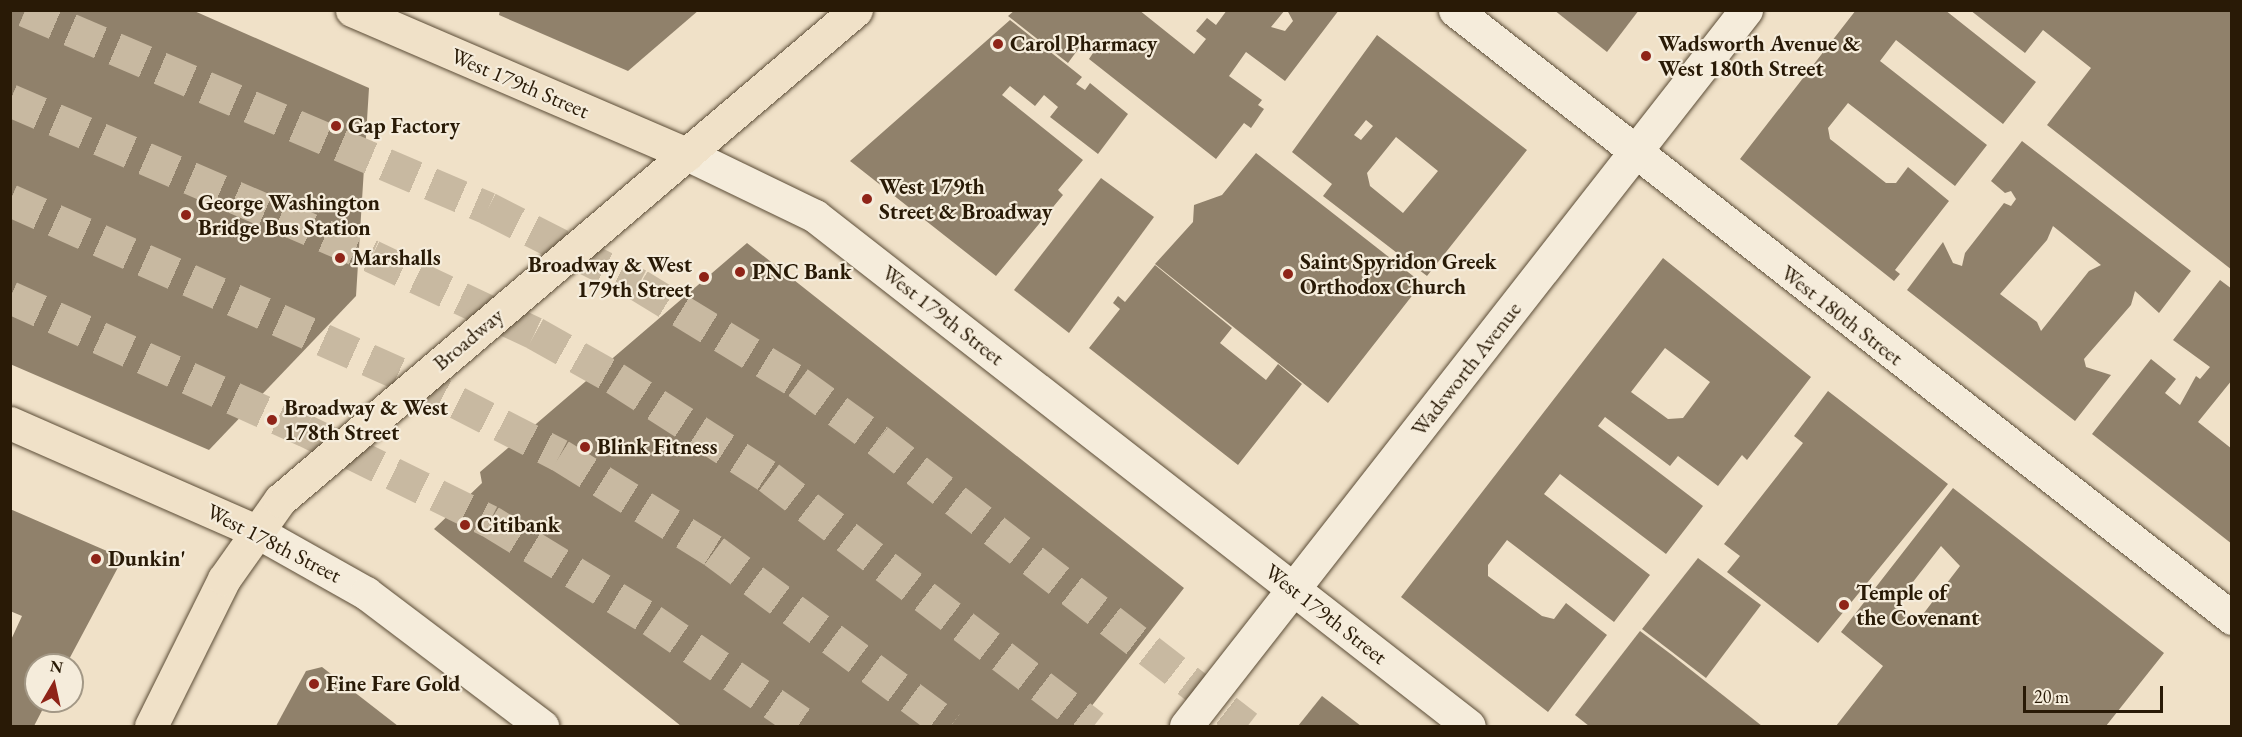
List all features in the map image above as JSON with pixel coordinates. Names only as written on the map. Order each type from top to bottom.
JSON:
[{"type":"main road","name":"West 179th Street","points":[[352,10],[687,154]]},
{"type":"main road","name":"Broadway","points":[[151,726],[254,530],[294,487],[856,10]]},
{"type":"main road","name":"West 178th Street","points":[[10,423],[254,530]]},
{"type":"street","name":"West 180th Street","points":[[1455,10],[2232,618]]},
{"type":"street","name":"Wadsworth Avenue","points":[[1186,726],[1746,10]]},
{"type":"street","name":"West 179th Street","points":[[687,154],[815,216],[1469,726]]},
{"type":"street","name":"West 178th Street","points":[[254,530],[366,593],[542,726]]},
{"type":"building","name":"George Washington Bridge Bus Station","points":[[10,10],[192,10],[369,88],[356,296],[209,450],[10,364]]},
{"type":"building","points":[[500,10],[699,10],[628,71],[499,15]]},
{"type":"building","points":[[1015,10],[1139,10],[1194,54],[1206,39],[1196,31],[1207,18],[1216,25],[1227,10],[1285,10],[1271,27],[1285,31],[1293,21],[1287,10],[1339,10],[1285,81],[1246,52],[1229,76],[1262,100],[1258,105],[1264,109],[1251,128],[1244,123],[1216,159],[1089,59],[1093,53],[1082,44],[1068,63],[1008,16]]},
{"type":"building","points":[[1554,10],[1639,10],[1607,52]]},
{"type":"building","points":[[1856,10],[1945,10],[2036,82],[2003,124],[1896,40],[1880,61],[1987,145],[1955,186],[1848,103],[1828,128],[1830,139],[1886,183],[1896,183],[1908,167],[1949,201],[1895,270],[1900,274],[1894,281],[1740,159]]},
{"type":"building","points":[[1970,10],[2232,10],[2232,270],[2047,125],[2091,68],[2043,30],[2025,53]]},
{"type":"building","points":[[1010,20],[1082,77],[1076,84],[1085,90],[1090,83],[1128,114],[1098,154],[1050,117],[1058,107],[1044,95],[1035,106],[1010,86],[1002,95],[1083,160],[1058,190],[1063,195],[996,276],[850,161]]},
{"type":"building","points":[[1377,35],[1527,150],[1427,276],[1323,196],[1332,184],[1292,152]],"holes":[[[1366,120],[1373,126],[1361,140],[1354,135]],[[1396,137],[1438,171],[1403,213],[1370,186],[1367,173]]]},
{"type":"building","points":[[2022,141],[2191,271],[2159,313],[2135,291],[2131,305],[2084,359],[2086,367],[2111,375],[2075,421],[1907,290],[1943,242],[1953,263],[1962,266],[1965,253],[2004,203],[2011,206],[2016,199],[2011,191],[2005,193],[1991,181]],"holes":[[[2053,226],[2101,265],[2089,271],[2041,331],[2037,322],[2000,294],[2047,240]]]},
{"type":"building","name":"Saint Spyridon Greek Orthodox Church","points":[[1256,153],[1422,283],[1328,403],[1155,264],[1193,222],[1194,205],[1222,195]]},
{"type":"building","points":[[1101,178],[1154,217],[1069,333],[1014,290]]},
{"type":"building","points":[[747,243],[1184,588],[1076,726],[681,726],[434,529],[482,483],[480,472]]},
{"type":"building","points":[[1663,258],[1811,377],[1747,460],[1742,455],[1718,486],[1678,456],[1670,466],[1605,417],[1598,426],[1703,506],[1666,554],[1560,474],[1544,494],[1650,575],[1614,622],[1507,540],[1488,565],[1488,576],[1542,616],[1554,619],[1566,603],[1607,635],[1548,712],[1401,597]],"holes":[[[1665,348],[1710,382],[1683,418],[1668,419],[1631,392]]]},
{"type":"building","points":[[1155,265],[1232,328],[1220,343],[1266,380],[1278,364],[1302,384],[1238,465],[1089,348],[1120,309],[1113,303],[1118,296],[1125,302]]},
{"type":"building","points":[[2220,280],[2232,289],[2232,380],[2198,422],[2232,449],[2232,544],[2092,434],[2151,359],[2176,379],[2165,393],[2180,405],[2196,376],[2200,379],[2210,367],[2173,340]]},
{"type":"building","points":[[1828,391],[1948,484],[1818,643],[1727,572],[1740,556],[1724,544],[1803,443],[1794,436]]},
{"type":"building","points":[[1953,488],[2164,653],[2106,726],[1836,726],[1883,666],[1841,632]],"holes":[[[1941,546],[1960,566],[1917,622],[1895,605]]]},
{"type":"building","points":[[10,509],[123,558],[72,653],[24,653],[24,713],[41,713],[34,726],[10,726],[10,642],[22,616],[10,611]]},
{"type":"building","points":[[1698,558],[1761,605],[1706,678],[1642,629]]},
{"type":"building","points":[[1640,631],[1762,726],[1589,726],[1575,715]]},
{"type":"building","points":[[322,667],[398,726],[276,726],[306,671]]},
{"type":"building","points":[[1322,696],[1361,726],[1298,726]]},
{"type":"tunnel","points":[[25,10],[488,208],[639,285],[798,382],[878,440],[1247,726]]},
{"type":"tunnel","points":[[10,100],[372,256],[535,333],[615,378],[769,477],[1094,726]]},
{"type":"tunnel","points":[[10,200],[414,380],[560,455],[714,551],[950,726]]},
{"type":"tunnel","points":[[10,297],[305,430],[490,521],[652,620],[806,726]]},
{"type":"place","name":"Carol Pharmacy","points":[[998,44]]},
{"type":"place","name":"Wadsworth Avenue & West 180th Street","points":[[1646,56]]},
{"type":"place","name":"Gap Factory","points":[[336,126]]},
{"type":"place","name":"West 179th Street & Broadway","points":[[867,199]]},
{"type":"place","name":"George Washington Bridge Bus Station","points":[[186,215]]},
{"type":"place","name":"Marshalls","points":[[340,258]]},
{"type":"place","name":"PNC Bank","points":[[740,272]]},
{"type":"place","name":"Saint Spyridon Greek Orthodox Church","points":[[1288,274]]},
{"type":"place","name":"Broadway & West 179th Street","points":[[704,277]]},
{"type":"place","name":"Broadway & West 178th Street","points":[[272,420]]},
{"type":"place","name":"Blink Fitness","points":[[585,447]]},
{"type":"place","name":"Citibank","points":[[465,525]]},
{"type":"place","name":"Dunkin'","points":[[96,559]]},
{"type":"place","name":"Temple of the Covenant","points":[[1844,605]]},
{"type":"place","name":"Fine Fare Gold","points":[[314,684]]}]
